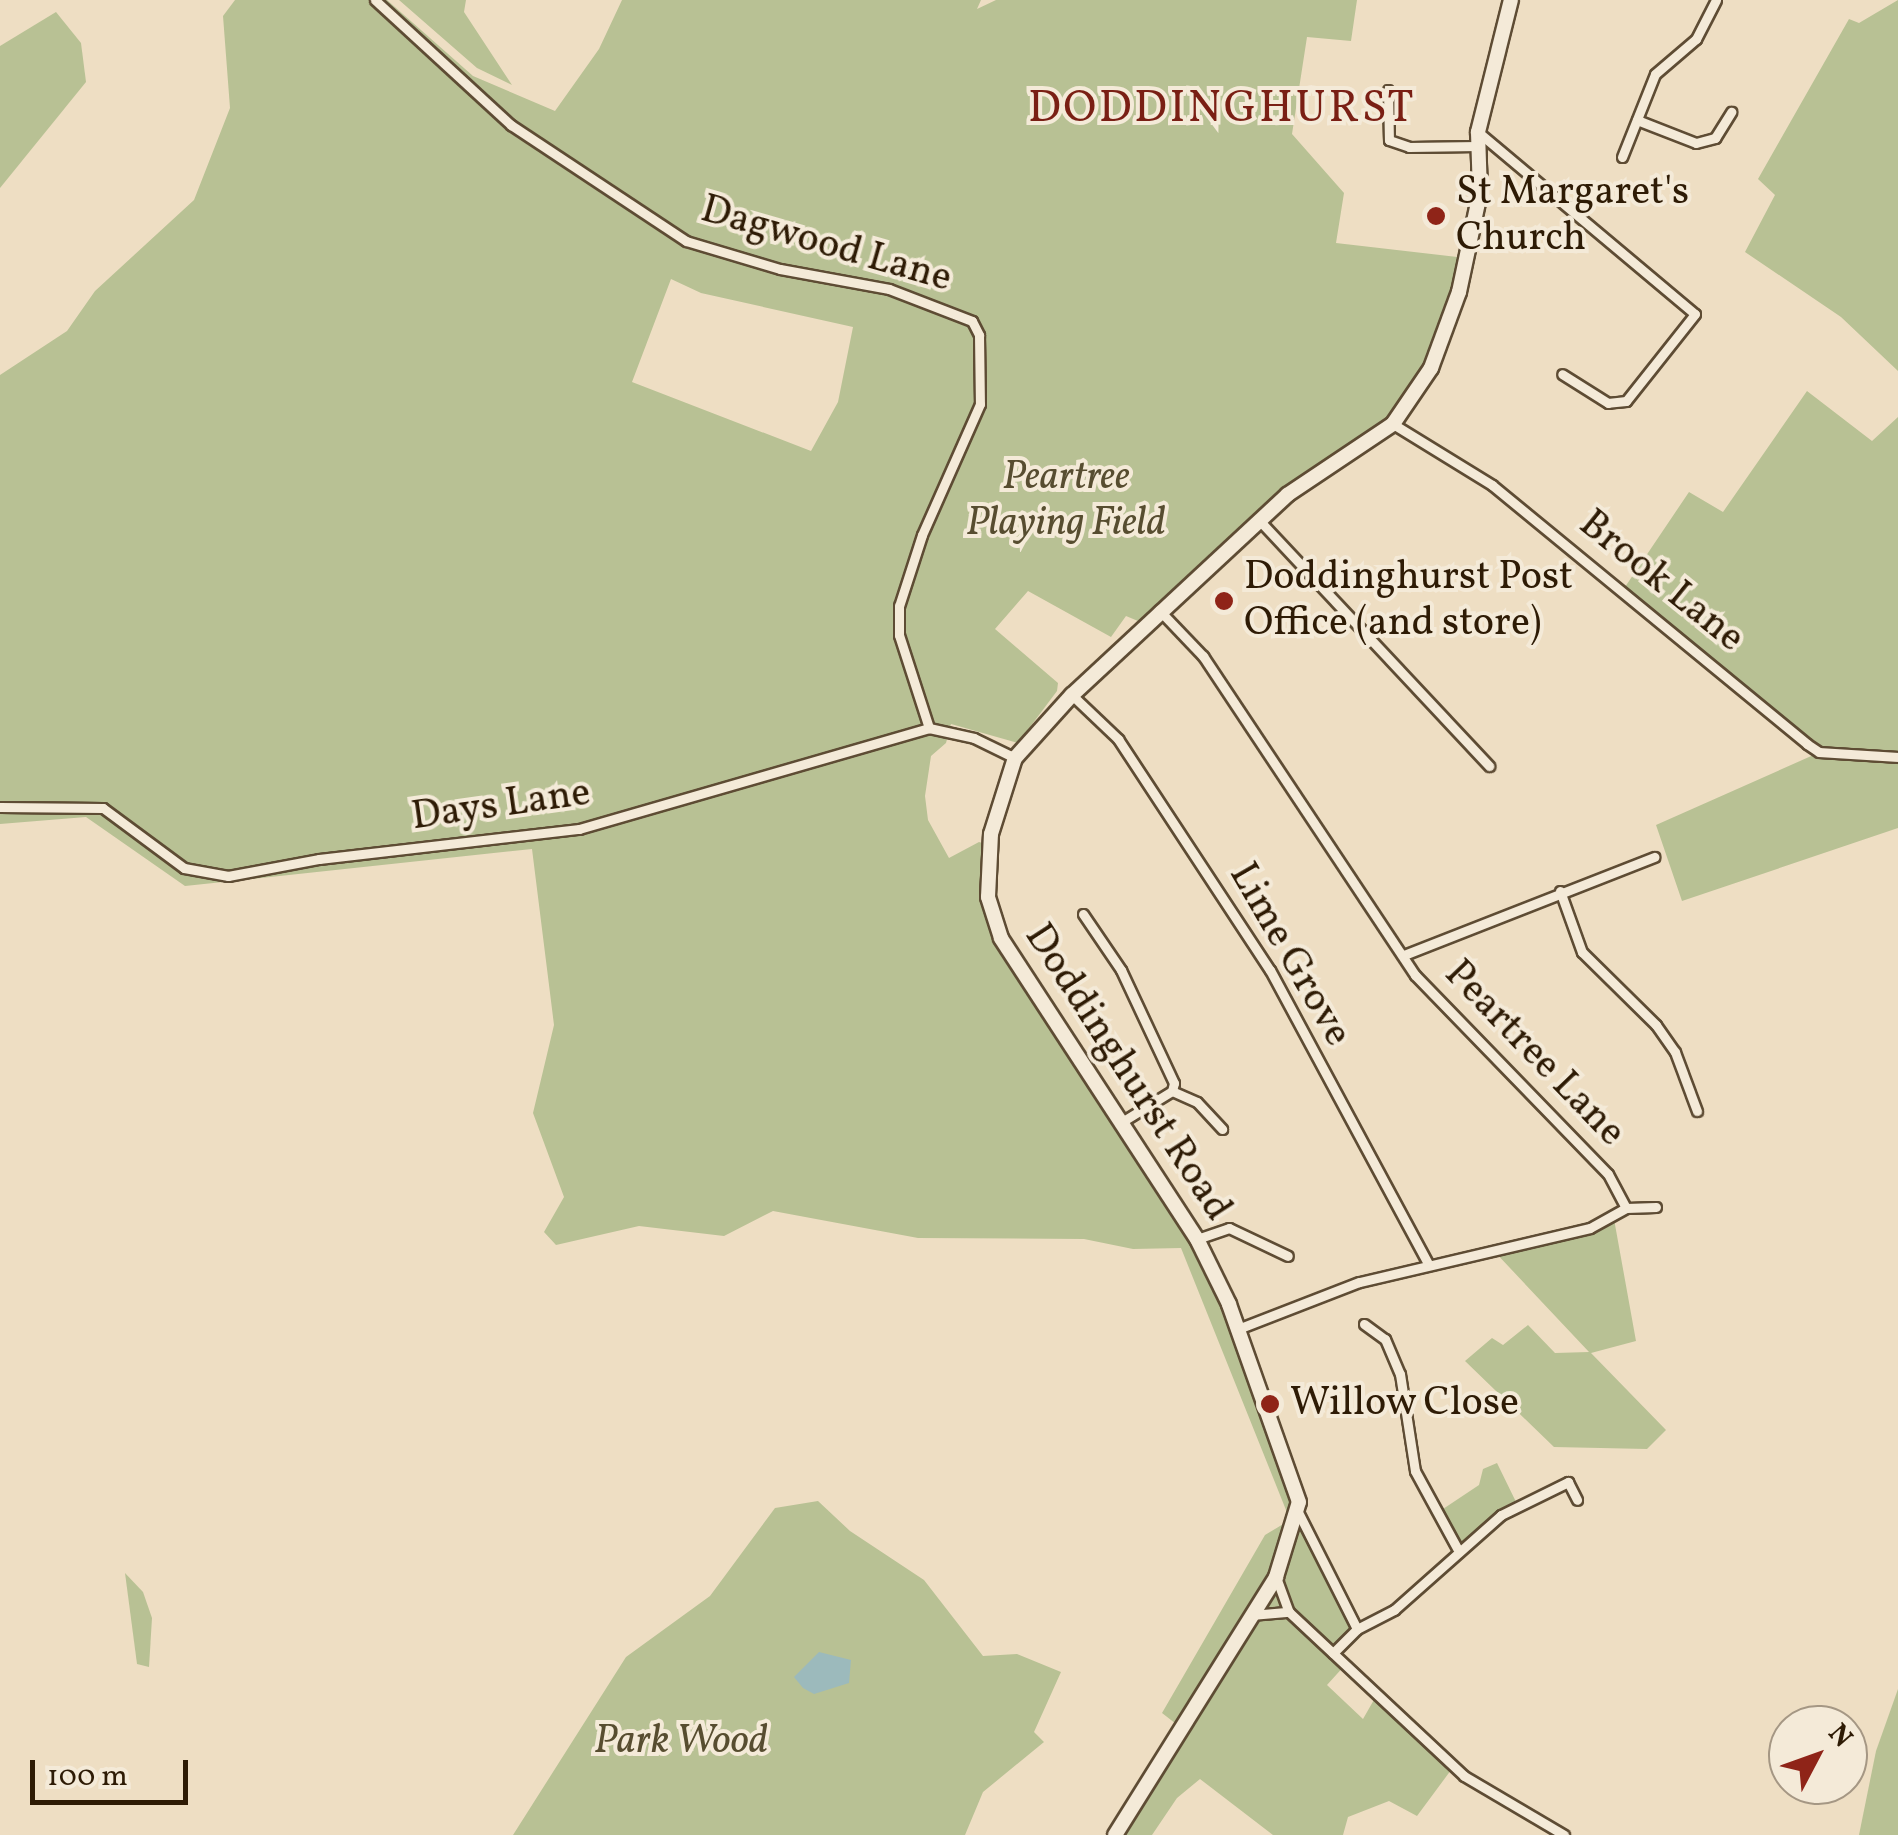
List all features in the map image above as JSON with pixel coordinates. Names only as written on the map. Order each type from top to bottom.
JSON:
[{"type":"street","name":"Dagwood Lane","points":[[375,0],[511,125],[686,240],[780,269],[889,289],[972,321],[979,334],[980,404],[922,534],[899,606],[899,635],[929,728]]},
{"type":"street","name":"Doddinghurst Road","points":[[1298,1512],[1294,1479],[1238,1330],[1196,1239],[1119,1124],[992,918],[986,871],[990,834],[1015,758],[1072,695],[1259,520],[1392,424],[1431,368],[1459,292],[1480,194],[1478,139],[1512,0]]},
{"type":"street","points":[[1622,157],[1655,74],[1696,39],[1716,0]]},
{"type":"street","points":[[1388,90],[1388,140],[1409,147],[1478,139],[1695,314],[1626,401],[1608,402],[1562,374]]},
{"type":"street","points":[[1636,120],[1696,143],[1715,138],[1730,112]]},
{"type":"street","name":"Brook Lane","points":[[1392,424],[1492,484],[1819,752],[1898,757]]},
{"type":"street","points":[[1259,520],[1489,766]]},
{"type":"street","name":"Peartree Lane","points":[[1160,610],[1203,656],[1404,956],[1460,1028],[1608,1174],[1626,1208],[1590,1228],[1428,1264],[1238,1330]]},
{"type":"street","name":"Lime Grove","points":[[1072,695],[1118,740],[1270,970],[1428,1264]]},
{"type":"street","name":"Days Lane","points":[[0,807],[103,808],[184,868],[228,876],[319,859],[579,829],[929,728],[974,738],[1015,758]]},
{"type":"street","points":[[1404,956],[1654,856]]},
{"type":"street","points":[[1560,891],[1582,952],[1656,1025],[1676,1052],[1697,1110]]},
{"type":"street","points":[[1083,914],[1121,970],[1169,1065],[1172,1091]]},
{"type":"street","points":[[1119,1124],[1172,1091]]},
{"type":"street","points":[[1172,1091],[1197,1102],[1222,1129]]},
{"type":"street","points":[[1626,1208],[1656,1207]]},
{"type":"street","points":[[1196,1239],[1229,1228],[1288,1256]]},
{"type":"street","points":[[1364,1324],[1385,1339],[1400,1374],[1415,1471],[1457,1548]]},
{"type":"street","points":[[1333,1653],[1357,1629],[1394,1610],[1457,1548],[1501,1515],[1568,1482],[1577,1500]]},
{"type":"street","points":[[1298,1512],[1357,1629]]},
{"type":"street","points":[[1115,1835],[1276,1577],[1298,1512]]},
{"type":"street","points":[[1276,1577],[1289,1612],[1464,1776],[1564,1835]]},
{"type":"street","points":[[1251,1615],[1289,1612]]},
{"type":"green space","name":"Peartree Playing Field","points":[[235,0],[387,0],[473,76],[555,111],[599,49],[622,0],[981,0],[977,9],[996,0],[1357,0],[1351,41],[1307,37],[1292,134],[1344,193],[1336,243],[1466,258],[1431,368],[1393,424],[1265,503],[1138,621],[1126,616],[1111,637],[1028,591],[995,629],[1058,683],[1057,691],[1018,743],[951,724],[946,743],[931,756],[925,796],[928,820],[949,858],[979,842],[989,845],[992,918],[1229,1304],[1298,1512],[1357,1629],[1334,1652],[1346,1664],[1327,1685],[1363,1719],[1379,1691],[1454,1766],[1417,1816],[1389,1801],[1348,1817],[1343,1835],[1273,1835],[1200,1779],[1177,1798],[1152,1835],[1115,1835],[1180,1727],[1162,1713],[1265,1535],[1290,1520],[1181,1248],[1133,1249],[1084,1239],[918,1238],[773,1211],[724,1236],[639,1226],[556,1245],[544,1232],[564,1197],[533,1113],[554,1025],[532,849],[185,886],[86,817],[0,824],[0,375],[67,331],[95,291],[194,200],[230,108],[223,16]],"holes":[[[671,279],[701,293],[853,327],[838,402],[811,451],[632,382]]]},
{"type":"green space","points":[[399,0],[466,0],[464,12],[512,85],[477,68]]},
{"type":"green space","points":[[1898,0],[1898,371],[1841,317],[1745,252],[1775,195],[1758,179],[1849,19],[1859,23]]},
{"type":"green space","points":[[56,12],[81,43],[86,82],[0,188],[0,46]]},
{"type":"green space","points":[[1807,391],[1872,441],[1898,417],[1898,828],[1682,901],[1656,825],[1818,753],[1623,590],[1689,492],[1723,512]]},
{"type":"green space","points":[[1614,1219],[1636,1341],[1591,1353],[1666,1430],[1647,1449],[1554,1447],[1465,1361],[1492,1338],[1503,1345],[1528,1325],[1555,1353],[1589,1352],[1494,1251]]},
{"type":"green space","points":[[1497,1463],[1518,1506],[1457,1548],[1434,1515],[1479,1485],[1483,1469]]},
{"type":"green space","name":"Park Wood","points":[[818,1501],[850,1531],[924,1580],[983,1656],[1017,1654],[1061,1672],[1034,1732],[1044,1742],[983,1792],[965,1835],[513,1835],[626,1657],[710,1596],[775,1508]]},
{"type":"green space","points":[[125,1573],[143,1592],[152,1618],[149,1667],[137,1664]]},
{"type":"green space","points":[[1898,1689],[1898,1835],[1859,1835],[1876,1751]]},
{"type":"water","points":[[819,1652],[851,1660],[849,1683],[814,1694],[803,1688],[794,1677]]},
{"type":"place","name":"St Margaret's Church","points":[[1436,216]]},
{"type":"place","name":"Doddinghurst Post Office (and store)","points":[[1224,601]]},
{"type":"place","name":"Willow Close","points":[[1270,1404]]},
{"type":"district","name":"DODDINGHURST","points":[[1222,110]]}]
